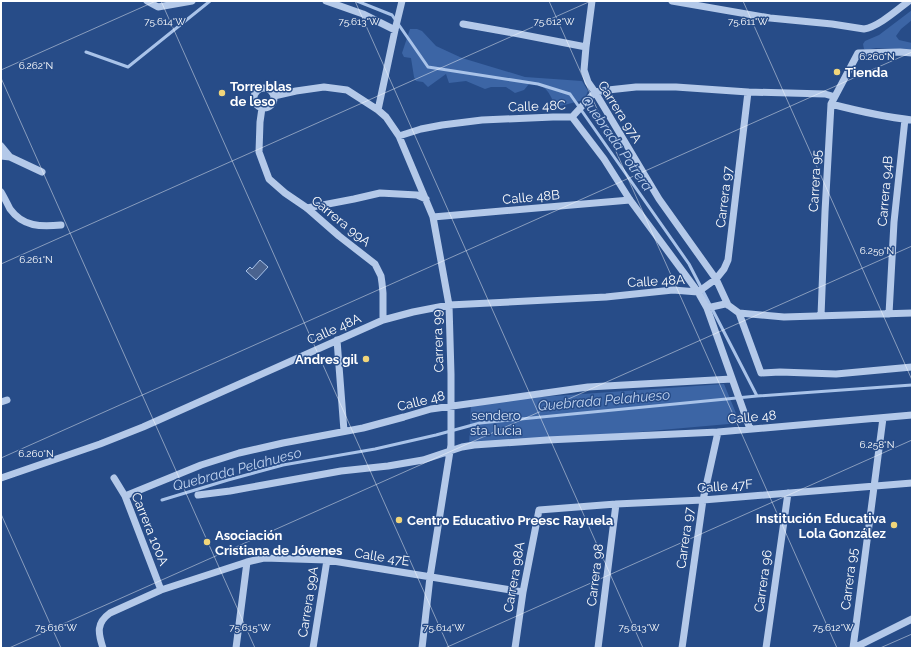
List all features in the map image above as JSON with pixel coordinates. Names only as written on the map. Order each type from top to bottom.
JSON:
[{"type":"street","points":[[147,1],[158,7],[192,1]]},
{"type":"street","points":[[326,1],[362,14],[395,29]]},
{"type":"street","name":"Carrera 97A","points":[[592,1],[584,70],[593,95],[659,199],[715,280],[726,304]]},
{"type":"street","points":[[672,1],[770,18],[832,24],[864,29],[878,23],[909,1]]},
{"type":"street","points":[[378,110],[402,3]]},
{"type":"street","points":[[463,24],[586,47]]},
{"type":"street","name":"Carrera 95","points":[[820,316],[825,212],[833,100],[858,53],[900,52],[912,54]]},
{"type":"street","points":[[593,95],[608,90],[636,87],[676,87],[748,92],[825,94],[832,96],[833,100],[867,113],[908,119]]},
{"type":"street","points":[[266,88],[272,92],[274,100],[270,106],[262,108],[256,104],[254,97],[258,90],[266,88]]},
{"type":"street","points":[[274,96],[296,91],[324,88],[347,90],[378,110],[386,117],[399,136]]},
{"type":"street","name":"Carrera 97","points":[[699,291],[715,280],[724,269],[728,260],[748,92]]},
{"type":"street","name":"Calle 48C","points":[[399,136],[421,128],[476,121],[573,116],[593,95]]},
{"type":"street","name":"Carrera 99A","points":[[262,108],[260,122],[260,152],[268,179],[307,208],[339,236],[375,264],[381,276],[383,293],[383,320]]},
{"type":"street","points":[[573,116],[604,159],[630,200],[699,291],[709,308],[735,389],[750,429]]},
{"type":"street","name":"Carrera 94B","points":[[890,314],[894,222],[908,119]]},
{"type":"street","name":"Carrera 99","points":[[399,136],[433,217],[449,305],[451,448],[430,577],[422,648]]},
{"type":"street","points":[[1,146],[10,157]]},
{"type":"street","points":[[1,156],[10,157],[42,172]]},
{"type":"street","points":[[1,192],[10,209],[19,218],[30,225],[61,225]]},
{"type":"street","points":[[307,208],[380,193],[417,195],[426,199]]},
{"type":"street","name":"Calle 48B","points":[[433,217],[630,200]]},
{"type":"street","name":"Calle 48A","points":[[1,478],[100,444],[143,427],[383,320],[449,305],[606,296],[673,290],[699,291]]},
{"type":"street","points":[[709,308],[726,304],[739,313],[784,317],[912,313]]},
{"type":"street","points":[[739,313],[761,373],[780,372],[836,374],[912,367]]},
{"type":"street","points":[[336,340],[344,431]]},
{"type":"street","name":"Calle 48","points":[[125,496],[201,465],[239,453],[386,422],[432,409],[451,409],[588,387],[732,379]]},
{"type":"street","name":"Calle 48","points":[[198,495],[230,491],[341,471],[388,466],[424,460],[451,448],[474,445],[718,432],[912,415]]},
{"type":"street","name":"Carrera 95","points":[[853,648],[883,418]]},
{"type":"street","name":"Carrera 97","points":[[682,648],[703,500],[718,432]]},
{"type":"street","name":"Carrera 100A","points":[[114,478],[125,496],[162,590]]},
{"type":"street","name":"Calle 47F","points":[[539,510],[616,504],[703,500],[912,483]]},
{"type":"street","name":"Carrera 96","points":[[766,648],[788,493]]},
{"type":"street","name":"Carrera 98","points":[[598,648],[616,504]]},
{"type":"street","name":"Carrera 98A","points":[[515,648],[523,592],[539,510]]},
{"type":"street","name":"Calle 47E","points":[[103,648],[99,637],[100,624],[103,618],[110,613],[162,590],[247,562],[264,558],[327,560],[523,592]]},
{"type":"street","name":"Carrera 99A","points":[[313,648],[327,560]]},
{"type":"street","points":[[236,648],[247,562]]},
{"type":"street","points":[[853,648],[912,619]]},
{"type":"green space","points":[[912,10],[912,20],[901,29],[896,36],[899,40],[912,43],[912,50],[876,48],[864,49],[863,44],[865,41],[879,35]]},
{"type":"green space","points":[[410,29],[422,31],[436,46],[462,58],[525,77],[582,81],[588,91],[584,100],[556,107],[547,90],[535,84],[529,84],[524,90],[515,93],[506,87],[491,87],[485,89],[466,81],[449,83],[446,74],[428,87],[423,82],[416,81],[411,58],[404,57],[402,53]]},
{"type":"green space","name":"sendero sta. lucia","points":[[724,384],[740,423],[469,447],[471,402]]},
{"type":"shaded area","points":[[260,260],[268,267],[256,280],[246,271],[250,267],[252,269]]},
{"type":"waterway","name":"Quebrada Potrera","points":[[86,52],[128,67],[210,1]]},
{"type":"waterway","name":"Quebrada Potrera","points":[[357,1],[392,15],[428,67],[538,84],[570,94],[689,264],[757,396]]},
{"type":"waterway","name":"Quebrada Pelahueso","points":[[162,500],[283,465],[375,449],[480,423],[757,396],[912,385]]},
{"type":"place","name":"Tienda","points":[[837,72]]},
{"type":"place","name":"Torre blas de leso","points":[[222,93]]},
{"type":"place","name":"Andres gil","points":[[366,359]]},
{"type":"place","name":"Centro Educativo Preesc Rayuela","points":[[399,520]]},
{"type":"place","name":"Institución Educativa Lola González","points":[[894,525]]},
{"type":"place","name":"Asociación Cristiana de Jóvenes","points":[[207,542]]}]
